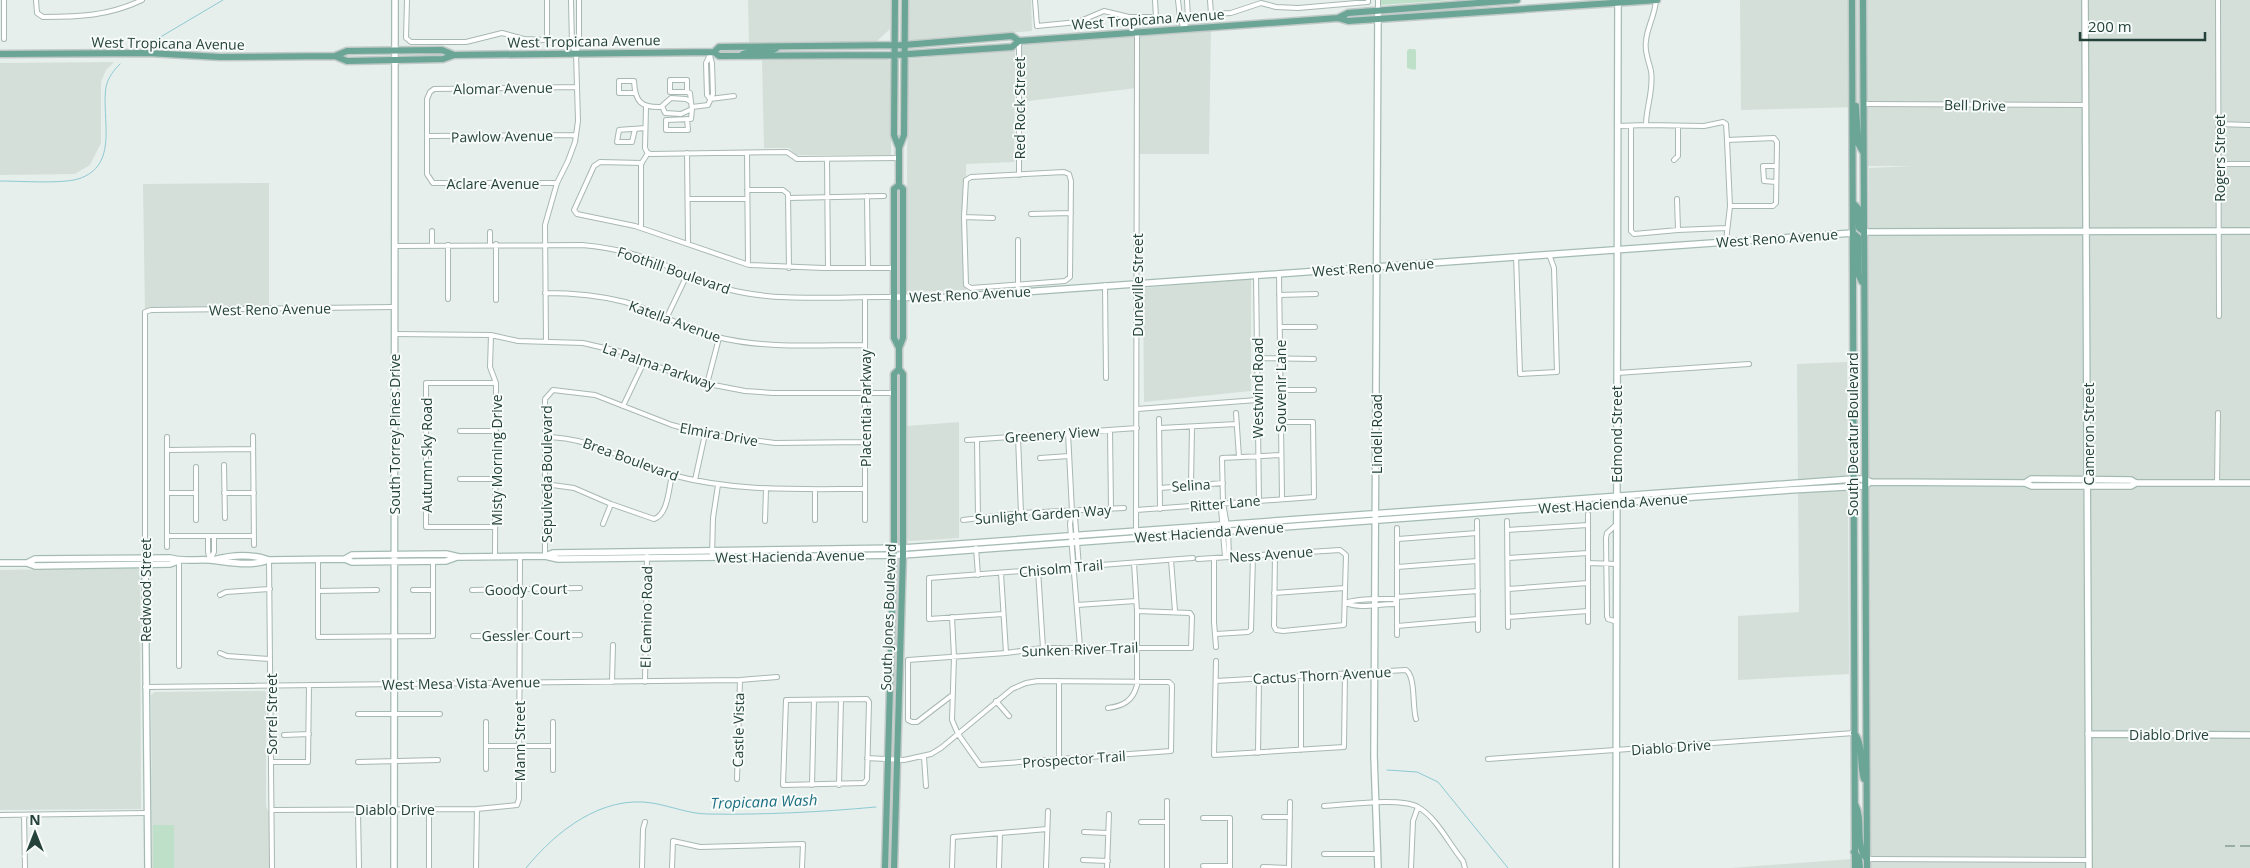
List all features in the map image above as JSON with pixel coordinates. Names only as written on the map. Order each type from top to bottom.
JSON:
[{"type":"main road","name":"South Jones Boulevard","points":[[895,0],[894,135],[899,148]]},
{"type":"main road","name":"South Jones Boulevard","points":[[894,868],[903,551],[903,374],[899,369],[899,348],[903,338],[903,189],[899,184],[899,148],[904,135],[905,0]]},
{"type":"main road","name":"West Tropicana Avenue","points":[[1338,18],[1348,12],[1517,0]]},
{"type":"main road","name":"West Tropicana Avenue","points":[[0,54],[139,53],[220,57],[335,56],[347,60],[443,59],[454,55],[576,53],[711,54],[719,56],[894,55],[1012,47],[1019,41],[1137,32],[1338,18],[1348,21],[1462,14],[1550,4],[1656,0]]},
{"type":"main road","name":"South Decatur Boulevard","points":[[1852,0],[1854,868]]},
{"type":"main road","name":"South Decatur Boulevard","points":[[1863,0],[1867,481],[1864,486],[1867,868]]},
{"type":"main road","points":[[1461,4],[1462,14]]},
{"type":"main road","points":[[1469,4],[1470,13]]},
{"type":"main road","name":"West Tropicana Avenue","points":[[711,54],[719,47],[904,45],[1012,36],[1019,41]]},
{"type":"main road","points":[[739,56],[750,51],[774,50],[779,46]]},
{"type":"main road","name":"West Tropicana Avenue","points":[[335,56],[347,51],[395,50],[442,50],[454,55]]},
{"type":"main road","points":[[1853,69],[1856,76],[1858,99],[1864,104]]},
{"type":"main road","points":[[1853,104],[1857,110],[1858,143],[1863,152]]},
{"type":"main road","name":"South Jones Boulevard","points":[[899,184],[894,189],[894,338],[899,348]]},
{"type":"main road","points":[[1853,203],[1858,208],[1859,228],[1864,232]]},
{"type":"main road","points":[[1853,233],[1858,237],[1858,274],[1864,286]]},
{"type":"main road","name":"South Jones Boulevard","points":[[885,868],[894,551],[894,374],[899,369]]},
{"type":"main road","points":[[894,435],[903,435]]},
{"type":"main road","points":[[1854,733],[1860,740],[1860,769],[1866,786]]},
{"type":"main road","points":[[1854,802],[1860,813],[1861,853],[1867,859]]},
{"type":"main road","points":[[886,829],[890,847],[894,853]]},
{"type":"main road","points":[[1854,852],[1859,858],[1860,868]]},
{"type":"street","points":[[4,0],[4,40]]},
{"type":"street","points":[[36,0],[36,8],[40,16],[93,16],[117,11],[142,0]]},
{"type":"street","name":"South Torrey Pines Drive","points":[[394,868],[395,0]]},
{"type":"street","points":[[407,0],[406,38],[410,42],[466,42],[502,33],[524,39],[547,40],[547,0]]},
{"type":"street","points":[[571,0],[572,45],[576,53]]},
{"type":"street","points":[[546,341],[545,243],[548,212],[576,134],[576,53],[579,45],[579,0]]},
{"type":"street","points":[[1035,0],[1037,26],[1078,22],[1104,11],[1129,17],[1156,17],[1155,0]]},
{"type":"street","points":[[1178,0],[1180,18],[1184,29]]},
{"type":"street","points":[[1184,29],[1188,18],[1187,0]]},
{"type":"street","points":[[1210,0],[1211,14],[1231,13],[1262,3],[1276,7],[1298,8],[1368,2],[1368,0]]},
{"type":"street","name":"Lindell Road","points":[[1378,0],[1375,517],[1375,803],[1378,868]]},
{"type":"street","points":[[1646,125],[1646,109],[1650,100],[1651,72],[1646,58],[1646,40],[1655,13],[1656,0]]},
{"type":"street","name":"Cameron Street","points":[[2085,0],[2089,868]]},
{"type":"street","name":"Rogers Street","points":[[2218,0],[2219,316]]},
{"type":"street","name":"Edmond Street","points":[[1616,868],[1618,1]]},
{"type":"street","name":"Duneville Street","points":[[1136,534],[1137,32]]},
{"type":"street","name":"Red Rock Street","points":[[1019,41],[1019,175]]},
{"type":"street","points":[[662,107],[668,115],[681,114],[692,106],[708,104],[713,94],[711,54]]},
{"type":"street","points":[[687,92],[670,92],[670,80],[687,80],[687,92],[690,93],[692,106],[691,119],[688,119],[666,120],[666,130],[688,130],[688,119]]},
{"type":"street","points":[[634,93],[619,93],[619,81],[634,81],[634,93],[646,106],[662,107]]},
{"type":"street","name":"Alomar Avenue","points":[[427,136],[427,99],[430,92],[434,89],[577,87]]},
{"type":"street","points":[[710,99],[734,96]]},
{"type":"street","points":[[662,107],[664,102],[671,98],[682,98],[692,106]]},
{"type":"street","name":"Bell Drive","points":[[1864,104],[2086,105]]},
{"type":"street","points":[[646,106],[645,148],[648,153]]},
{"type":"street","points":[[1617,126],[1660,124],[1704,126],[1723,122],[1726,124],[1730,206],[1726,241]]},
{"type":"street","points":[[2218,124],[2250,125]]},
{"type":"street","points":[[1631,126],[1631,231],[1634,234],[1726,228]]},
{"type":"street","points":[[1674,160],[1678,156],[1678,126]]},
{"type":"street","points":[[635,129],[632,142],[617,142],[619,130],[645,128]]},
{"type":"street","name":"Pawlow Avenue","points":[[427,136],[576,134]]},
{"type":"street","name":"Aclare Avenue","points":[[427,136],[427,174],[433,183],[557,183]]},
{"type":"street","points":[[1727,140],[1774,138],[1776,142],[1776,203],[1773,206],[1730,206]]},
{"type":"street","points":[[648,153],[787,152],[797,159],[899,158]]},
{"type":"street","points":[[640,227],[642,162],[648,153]]},
{"type":"street","points":[[688,153],[688,243]]},
{"type":"street","points":[[746,153],[748,264]]},
{"type":"street","points":[[827,159],[828,268]]},
{"type":"street","points":[[642,162],[600,162],[594,166],[574,210],[580,216],[640,227],[748,264],[788,268],[894,268]]},
{"type":"street","points":[[2219,164],[2250,164]]},
{"type":"street","points":[[1776,166],[1763,166],[1764,181],[1776,182]]},
{"type":"street","points":[[1064,172],[1069,174],[1071,181],[1070,277],[1065,281],[970,288],[965,282],[964,217],[966,180],[971,177],[1019,175],[1064,172]]},
{"type":"street","points":[[747,190],[783,190],[788,194],[788,268]]},
{"type":"street","points":[[867,196],[868,268]]},
{"type":"street","points":[[788,198],[884,196]]},
{"type":"street","points":[[688,199],[747,199]]},
{"type":"street","points":[[1677,199],[1678,230]]},
{"type":"street","points":[[1030,214],[1071,214]]},
{"type":"street","points":[[964,217],[993,218]]},
{"type":"street","points":[[1864,232],[2250,231]]},
{"type":"street","points":[[432,232],[432,245]]},
{"type":"street","points":[[490,232],[490,244]]},
{"type":"street","name":"West Reno Avenue","points":[[894,297],[938,298],[1279,272],[1853,233]]},
{"type":"street","points":[[1018,240],[1018,292]]},
{"type":"street","points":[[496,244],[496,300]]},
{"type":"street","name":"Foothill Boulevard","points":[[394,246],[582,244],[621,251],[653,260],[720,287],[755,295],[894,297]]},
{"type":"street","points":[[448,245],[448,299]]},
{"type":"street","points":[[1516,256],[1520,374],[1557,372],[1554,268],[1549,254]]},
{"type":"street","name":"Souvenir Lane","points":[[1279,272],[1282,499]]},
{"type":"street","points":[[666,319],[687,275]]},
{"type":"street","name":"Westwind Road","points":[[1256,275],[1259,501]]},
{"type":"street","points":[[1105,285],[1106,378]]},
{"type":"street","name":"Katella Avenue","points":[[545,292],[602,297],[625,302],[719,338],[774,345],[865,345]]},
{"type":"street","points":[[1279,295],[1316,294]]},
{"type":"street","name":"Placentia Parkway","points":[[864,297],[865,520]]},
{"type":"street","name":"West Reno Avenue","points":[[145,312],[152,310],[394,307]]},
{"type":"street","name":"Redwood Street","points":[[145,312],[145,687],[148,868]]},
{"type":"street","points":[[1280,327],[1315,327]]},
{"type":"street","name":"La Palma Parkway","points":[[394,334],[491,335],[518,341],[594,345],[626,354],[679,376],[707,384],[759,392],[894,393]]},
{"type":"street","name":"Misty Morning Drive","points":[[491,335],[490,368],[496,383],[495,556]]},
{"type":"street","points":[[707,384],[719,338]]},
{"type":"street","points":[[1257,358],[1314,359]]},
{"type":"street","points":[[623,406],[644,362]]},
{"type":"street","points":[[1616,373],[1749,364]]},
{"type":"street","name":"Autumn Sky Road","points":[[495,526],[426,527],[426,383],[496,383]]},
{"type":"street","name":"Elmira Drive","points":[[549,392],[553,390],[574,391],[595,395],[672,425],[705,434],[775,443],[865,442]]},
{"type":"street","points":[[1280,390],[1314,390]]},
{"type":"street","name":"Sepulveda Boulevard","points":[[545,556],[545,399],[549,392]]},
{"type":"street","points":[[1137,409],[1257,400]]},
{"type":"street","points":[[1236,413],[1239,457]]},
{"type":"street","points":[[2217,483],[2218,413]]},
{"type":"street","points":[[1160,419],[1160,509]]},
{"type":"street","name":"Ritter Lane","points":[[1136,510],[1314,498],[1313,422],[1280,422]]},
{"type":"street","points":[[1160,428],[1237,424]]},
{"type":"street","points":[[1191,485],[1192,427]]},
{"type":"street","name":"Greenery View","points":[[967,440],[1137,428]]},
{"type":"street","points":[[1110,430],[1111,509]]},
{"type":"street","points":[[460,431],[496,431]]},
{"type":"street","points":[[1068,433],[1072,511],[1075,517],[1074,539],[1080,647]]},
{"type":"street","points":[[695,480],[705,434]]},
{"type":"street","points":[[253,436],[254,545]]},
{"type":"street","points":[[167,437],[167,547]]},
{"type":"street","name":"Brea Boulevard","points":[[545,437],[586,442],[628,460],[672,475],[718,485],[766,489],[865,490]]},
{"type":"street","points":[[1018,437],[1021,513]]},
{"type":"street","points":[[976,440],[978,518]]},
{"type":"street","points":[[167,450],[253,449]]},
{"type":"street","points":[[1227,557],[1222,458],[1280,455]]},
{"type":"street","points":[[1040,458],[1069,456]]},
{"type":"street","points":[[224,465],[225,518]]},
{"type":"street","points":[[196,467],[196,520]]},
{"type":"street","points":[[545,484],[574,488],[650,518],[658,518],[663,512],[672,475]]},
{"type":"street","points":[[460,479],[496,479]]},
{"type":"street","name":"West Hacienda Avenue","points":[[394,558],[433,561],[459,557],[495,556],[545,556],[558,559],[586,555],[903,551],[1698,494],[1790,487],[1853,479],[1867,481],[2025,482],[2032,486],[2131,480],[2136,482],[2250,483]]},
{"type":"street","name":"Selina","points":[[1160,488],[1223,483]]},
{"type":"street","points":[[712,554],[713,518],[718,485]]},
{"type":"street","name":"West Hacienda Avenue","points":[[1790,487],[1864,486]]},
{"type":"street","points":[[765,521],[766,489]]},
{"type":"street","points":[[815,490],[815,520]]},
{"type":"street","points":[[167,493],[196,493]]},
{"type":"street","points":[[224,493],[254,493]]},
{"type":"street","points":[[603,524],[611,504]]},
{"type":"street","name":"Sunlight Garden Way","points":[[963,520],[1021,513],[1124,508]]},
{"type":"street","points":[[1588,514],[1588,622]]},
{"type":"street","points":[[1477,521],[1478,630]]},
{"type":"street","points":[[1507,521],[1508,627]]},
{"type":"street","points":[[1617,524],[1607,533],[1606,552],[1607,616],[1608,619],[1617,622]]},
{"type":"street","points":[[1508,530],[1588,525]]},
{"type":"street","points":[[1397,635],[1398,528]]},
{"type":"street","points":[[1398,539],[1477,533]]},
{"type":"street","points":[[167,536],[254,536]]},
{"type":"street","points":[[208,536],[210,560]]},
{"type":"street","points":[[210,560],[214,552],[214,536]]},
{"type":"street","points":[[976,546],[978,575]]},
{"type":"street","name":"Ness Avenue","points":[[1195,558],[1343,551],[1346,555],[1345,588]]},
{"type":"street","points":[[1606,552],[1617,552]]},
{"type":"street","points":[[1508,558],[1588,553]]},
{"type":"street","name":"West Hacienda Avenue","points":[[0,563],[27,563],[35,559],[145,561],[170,558],[179,561],[210,560],[226,563],[260,563],[270,560],[345,559],[352,562],[446,554],[459,557]]},
{"type":"street","points":[[1274,593],[1345,588],[1344,625],[1283,631],[1276,630],[1274,626],[1274,593],[1275,554]]},
{"type":"street","name":"El Camino Road","points":[[645,682],[647,555]]},
{"type":"street","name":"Mann Street","points":[[517,806],[519,802],[520,556]]},
{"type":"street","points":[[1216,634],[1248,632],[1251,630],[1253,556]]},
{"type":"street","name":"Chisolm Trail","points":[[952,617],[929,619],[929,578],[1195,558]]},
{"type":"street","points":[[1214,558],[1216,647]]},
{"type":"street","name":"Sorrel Street","points":[[270,560],[272,868]]},
{"type":"street","points":[[318,560],[318,637],[433,636],[433,561]]},
{"type":"street","points":[[1137,611],[1175,612],[1171,560]]},
{"type":"street","points":[[179,561],[179,666]]},
{"type":"street","points":[[1397,567],[1477,561]]},
{"type":"street","points":[[1108,708],[1127,702],[1134,693],[1137,682],[1137,611],[1134,562]]},
{"type":"street","points":[[1588,563],[1617,564]]},
{"type":"street","points":[[1038,570],[1043,648]]},
{"type":"street","points":[[1001,573],[1006,653]]},
{"type":"street","points":[[1508,589],[1588,583]]},
{"type":"street","points":[[220,595],[226,592],[270,588]]},
{"type":"street","name":"Goody Court","points":[[472,590],[580,588]]},
{"type":"street","points":[[318,591],[377,590]]},
{"type":"street","points":[[413,590],[433,590]]},
{"type":"street","points":[[1397,599],[1478,591]]},
{"type":"street","points":[[1345,603],[1352,606],[1375,602],[1394,604],[1397,599]]},
{"type":"street","points":[[1077,606],[1136,601]]},
{"type":"street","points":[[1508,617],[1588,611]]},
{"type":"street","name":"Sunken River Trail","points":[[951,696],[917,722],[912,722],[907,717],[908,660],[1006,653],[1043,648],[1191,648],[1191,614],[1188,612],[1175,612]]},
{"type":"street","points":[[958,734],[952,720],[951,696],[954,657],[952,617],[1004,614]]},
{"type":"street","points":[[1397,626],[1478,619]]},
{"type":"street","name":"Gessler Court","points":[[473,636],[580,634]]},
{"type":"street","points":[[612,645],[612,682]]},
{"type":"street","points":[[220,653],[227,656],[270,659]]},
{"type":"street","points":[[1216,661],[1214,755],[1344,747],[1345,673]]},
{"type":"street","name":"Cactus Thorn Avenue","points":[[1216,681],[1406,670],[1410,672],[1413,680],[1413,708],[1416,719]]},
{"type":"street","points":[[1301,750],[1302,676]]},
{"type":"street","name":"West Mesa Vista Avenue","points":[[145,687],[645,682],[740,680],[777,677]]},
{"type":"street","points":[[1258,752],[1259,678]]},
{"type":"street","name":"Castle Vista","points":[[737,779],[740,680]]},
{"type":"street","points":[[867,758],[897,760],[924,757],[941,748],[1012,689],[1026,683],[1059,681],[1137,682]]},
{"type":"street","points":[[1059,681],[1059,759]]},
{"type":"street","name":"Prospector Trail","points":[[958,734],[980,765],[1167,752],[1171,749],[1172,683],[1137,682]]},
{"type":"street","points":[[271,762],[308,762],[309,685]]},
{"type":"street","points":[[867,699],[869,702],[867,779],[864,783],[840,785],[783,784],[785,702],[786,700],[814,700],[867,699]]},
{"type":"street","points":[[812,785],[814,700]]},
{"type":"street","points":[[840,785],[841,700]]},
{"type":"street","points":[[996,701],[1009,716]]},
{"type":"street","points":[[358,714],[440,714]]},
{"type":"street","points":[[486,722],[486,769]]},
{"type":"street","points":[[553,722],[553,770]]},
{"type":"street","name":"Diablo Drive","points":[[1488,759],[1854,733]]},
{"type":"street","points":[[284,734],[308,734]]},
{"type":"street","name":"Diablo Drive","points":[[2088,734],[2250,735]]},
{"type":"street","points":[[486,746],[552,746]]},
{"type":"street","points":[[924,757],[926,786]]},
{"type":"street","points":[[358,762],[438,760]]},
{"type":"street","points":[[1166,868],[1167,801]]},
{"type":"street","points":[[1263,867],[1289,868],[1290,802]]},
{"type":"street","points":[[1324,806],[1402,802],[1418,807],[1433,820],[1463,861],[1465,868]]},
{"type":"street","name":"Diablo Drive","points":[[272,810],[429,810],[517,806]]},
{"type":"street","points":[[1411,868],[1413,821],[1418,807]]},
{"type":"street","points":[[476,868],[477,809]]},
{"type":"street","points":[[358,810],[359,868]]},
{"type":"street","points":[[429,810],[429,868]]},
{"type":"street","points":[[1046,868],[1048,811]]},
{"type":"street","points":[[0,815],[147,813]]},
{"type":"street","points":[[1107,868],[1109,814]]},
{"type":"street","points":[[24,815],[25,868]]},
{"type":"street","points":[[1264,817],[1290,817]]},
{"type":"street","points":[[1203,818],[1230,818],[1230,867],[1203,866]]},
{"type":"street","points":[[642,868],[643,829],[645,822]]},
{"type":"street","points":[[1141,822],[1167,822]]},
{"type":"street","points":[[952,868],[953,837],[1047,829]]},
{"type":"street","points":[[1084,832],[1108,833]]},
{"type":"street","points":[[999,868],[1000,833]]},
{"type":"street","points":[[672,868],[673,841],[700,847],[804,844],[802,868]]},
{"type":"street","points":[[1324,854],[1378,854]]},
{"type":"street","points":[[1867,859],[2089,860]]},
{"type":"street","points":[[1083,860],[1108,861]]},
{"type":"shaded area","points":[[748,0],[891,0],[890,29],[876,42],[749,43]]},
{"type":"shaded area","points":[[908,0],[1031,0],[1032,31],[907,41]]},
{"type":"shaded area","points":[[1740,0],[2250,0],[2250,868],[1871,868],[1870,493],[1867,469],[1869,168],[1912,166],[1860,166],[1859,107],[1741,110]]},
{"type":"shaded area","points":[[1211,27],[1209,154],[1137,154],[1137,88],[1020,102],[1020,41]]},
{"type":"shaded area","points":[[1015,50],[1014,162],[966,164],[966,290],[906,292],[908,59]]},
{"type":"shaded area","points":[[762,59],[888,59],[892,64],[891,155],[796,155],[789,148],[764,148]]},
{"type":"shaded area","points":[[114,62],[106,70],[101,82],[101,143],[90,165],[75,174],[0,175],[0,63]]},
{"type":"shaded area","points":[[269,183],[269,309],[151,310],[145,312],[143,184]]},
{"type":"shaded area","points":[[1251,279],[1251,391],[1144,402],[1143,288]]},
{"type":"shaded area","points":[[1847,362],[1849,674],[1738,680],[1738,616],[1799,612],[1797,364]]},
{"type":"shaded area","points":[[959,422],[959,538],[909,541],[907,538],[907,426]]},
{"type":"shaded area","points":[[140,568],[141,809],[0,810],[0,570]]},
{"type":"shaded area","points":[[155,692],[266,692],[266,806],[270,816],[270,868],[152,868],[151,695]]},
{"type":"shaded area","points":[[1852,859],[1852,868],[1731,868]]},
{"type":"green space","points":[[1381,0],[1452,0],[1381,5]]},
{"type":"green space","points":[[1415,49],[1416,51],[1415,70],[1407,68],[1407,51]]},
{"type":"green space","points":[[153,825],[174,825],[174,868],[153,868]]},
{"type":"waterway","points":[[152,42],[223,0]]},
{"type":"waterway","points":[[0,181],[71,181],[91,173],[99,164],[104,152],[106,140],[106,87],[111,75],[120,64]]},
{"type":"waterway","name":"Tropicana Wash","points":[[1387,770],[1417,772],[1438,782],[1508,868]]},
{"type":"waterway","name":"Tropicana Wash","points":[[526,868],[551,841],[566,829],[598,810],[615,805],[633,802],[652,803],[694,813],[708,814],[792,813],[876,807]]},
{"type":"railway","points":[[2225,846],[2250,846]]}]
